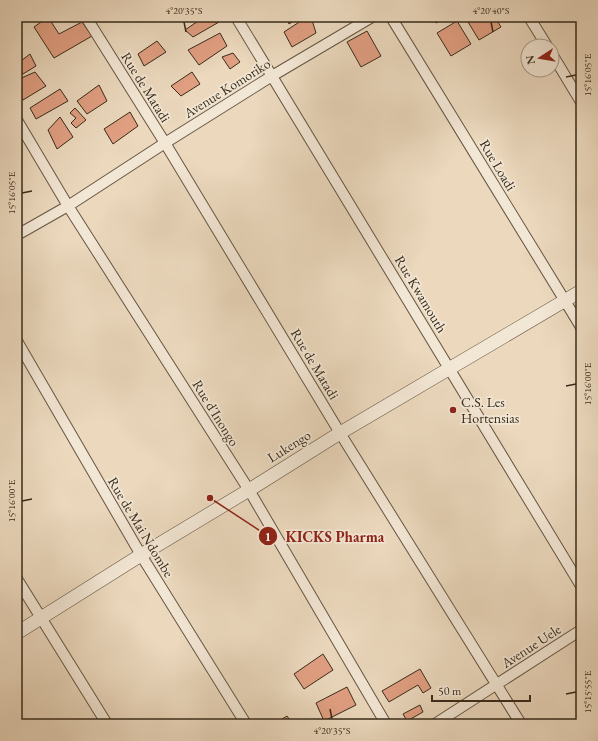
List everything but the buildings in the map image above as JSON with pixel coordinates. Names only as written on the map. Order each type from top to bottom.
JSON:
[{"type":"street","name":"Rue de Matadi","points":[[86,17],[165,143],[340,433],[521,724]]},
{"type":"street","name":"Rue Kwamouth","points":[[236,17],[581,586]]},
{"type":"street","name":"Avenue Komoriko","points":[[17,235],[68,206],[272,76],[372,17]]},
{"type":"street","name":"Rue Loadi","points":[[391,17],[581,327]]},
{"type":"street","points":[[529,17],[542,38]]},
{"type":"street","points":[[560,67],[581,102]]},
{"type":"street","name":"Rue d'Inongo","points":[[17,120],[68,206],[249,490],[386,724]]},
{"type":"street","name":"Lukengo","points":[[17,633],[340,433],[581,291]]},
{"type":"street","name":"Rue de Mai Ndombe","points":[[17,341],[141,555],[246,724]]},
{"type":"street","points":[[17,579],[42,617],[107,724]]},
{"type":"street","name":"Avenue Uele","points":[[435,724],[581,630]]},
{"type":"place","name":"C.S. Les Hortensias","points":[[453,410]]},
{"type":"place","name":"KICKS Pharma","points":[[210,498]]}]
